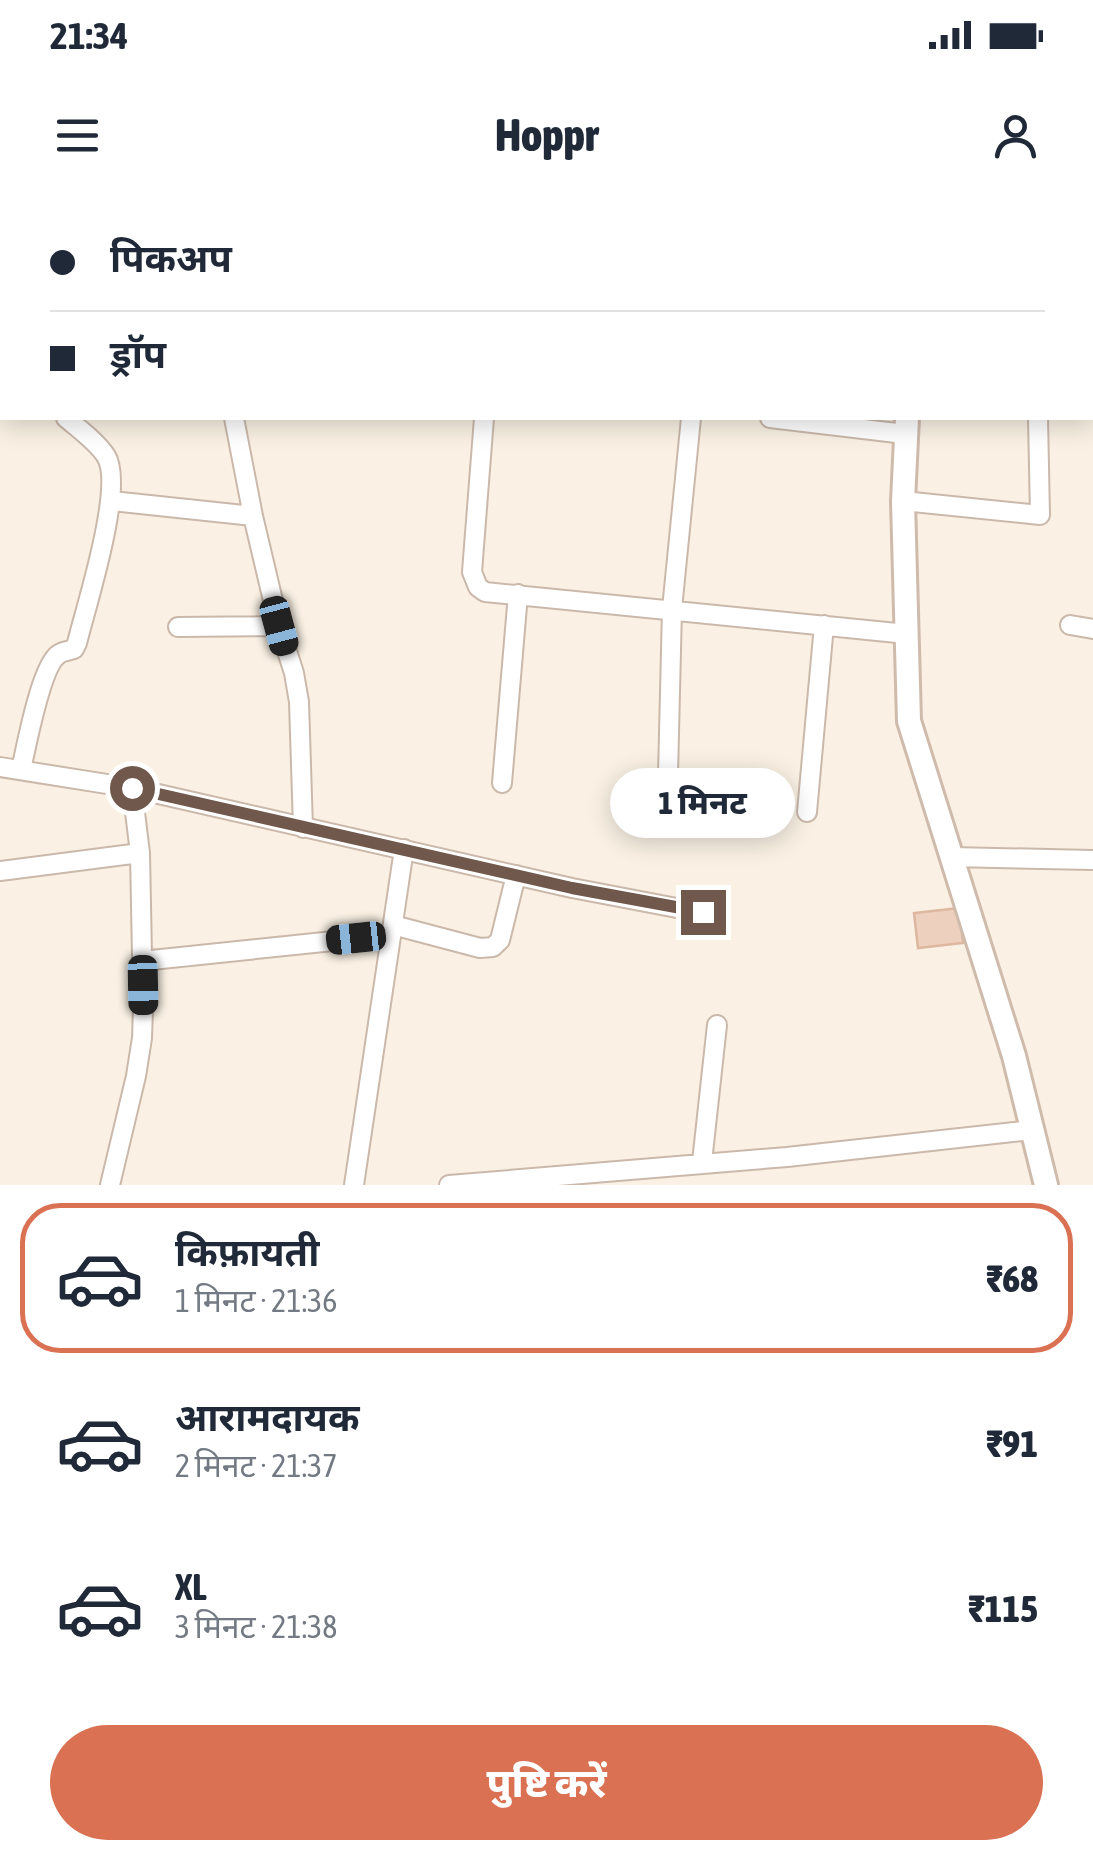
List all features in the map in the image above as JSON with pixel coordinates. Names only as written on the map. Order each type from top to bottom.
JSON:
[{"type":"street","points":[[21,770],[34,709],[52,661],[74,649],[77,643],[112,501],[108,458],[68,420]]},
{"type":"street","points":[[234,420],[253,516],[300,702],[303,828]]},
{"type":"street","points":[[484,420],[472,572],[484,592],[907,634]]},
{"type":"street","points":[[667,816],[672,609],[691,420]]},
{"type":"street","points":[[804,420],[906,426],[903,501],[908,721],[1014,1056],[1046,1185]]},
{"type":"street","points":[[903,501],[1040,515],[1038,420]]},
{"type":"street","points":[[112,501],[253,516]]},
{"type":"street","points":[[502,783],[518,594]]},
{"type":"street","points":[[807,812],[824,625]]},
{"type":"street","points":[[1070,625],[1093,630]]},
{"type":"street","points":[[178,627],[279,626]]},
{"type":"street","points":[[0,767],[132,788],[516,875],[703,912]]},
{"type":"street","points":[[110,1185],[142,1038],[140,853],[132,788]]},
{"type":"street","points":[[354,1185],[404,849]]},
{"type":"street","points":[[0,871],[140,853]]},
{"type":"street","points":[[951,857],[1093,860]]},
{"type":"street","points":[[142,961],[392,930],[480,948],[493,947],[500,940],[516,875]]},
{"type":"street","points":[[702,1162],[717,1026]]},
{"type":"street","points":[[453,1185],[787,1157],[1032,1130]]},
{"type":"building","points":[[960,908],[963,943],[918,948],[914,913]]},
{"type":"route","points":[[132,788],[572,888],[703,912]]}]
